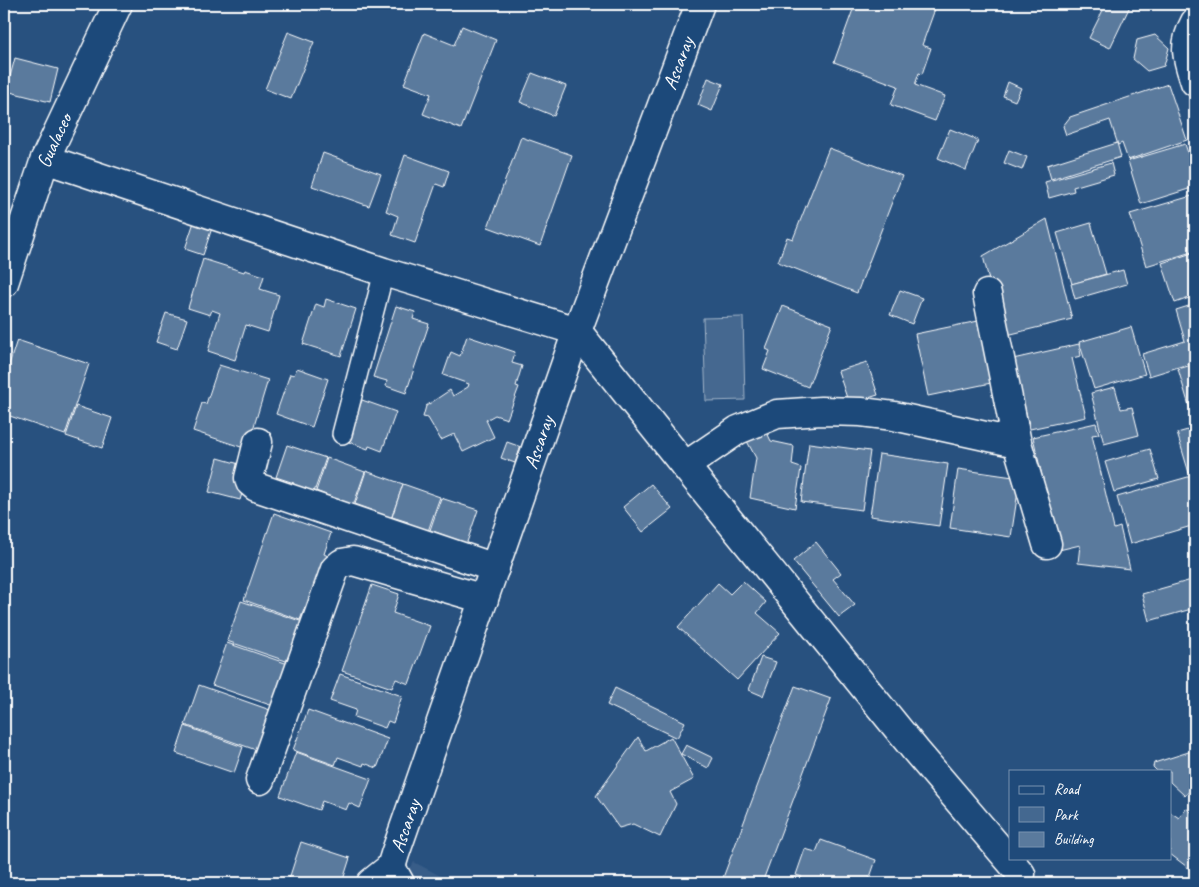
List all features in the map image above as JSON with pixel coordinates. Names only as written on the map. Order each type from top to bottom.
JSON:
[{"type":"street","name":"Gualaceo","points":[[4,283],[45,160],[118,4]]},
{"type":"street","name":"Ascaray","points":[[382,880],[484,599],[577,331],[700,4]]},
{"type":"street","points":[[1192,73],[1187,51],[1188,38],[1195,22]]},
{"type":"street","points":[[45,160],[384,272],[577,331],[916,751],[1009,860]]},
{"type":"street","points":[[987,294],[1017,443],[1048,544]]},
{"type":"street","points":[[685,466],[738,430],[777,414],[821,411],[861,412],[894,416],[1017,443]]},
{"type":"street","points":[[258,442],[249,478],[250,482],[256,486],[495,568]]},
{"type":"street","points":[[260,780],[335,569],[342,563],[353,561],[484,599]]},
{"type":"street","points":[[1009,860],[1021,874]]},
{"type":"lane","points":[[342,434],[384,272]]},
{"type":"shaded area","points":[[414,862],[454,883],[402,883]]},
{"type":"green space","points":[[743,317],[745,400],[706,401],[703,318]]},
{"type":"building","points":[[855,4],[927,4],[935,9],[922,45],[931,48],[922,74],[919,73],[915,85],[945,96],[935,121],[891,105],[898,86],[834,62]]},
{"type":"building","points":[[1106,4],[1131,4],[1110,48],[1089,38]]},
{"type":"building","points":[[462,26],[496,40],[461,129],[423,114],[431,94],[404,84],[424,33],[454,45]]},
{"type":"building","points":[[288,32],[314,42],[291,99],[265,89]]},
{"type":"building","points":[[1155,35],[1169,48],[1164,66],[1147,71],[1133,59],[1137,40]]},
{"type":"building","points":[[15,58],[58,69],[50,102],[6,91]]},
{"type":"building","points":[[532,73],[566,86],[554,116],[520,102]]},
{"type":"building","points":[[708,78],[723,84],[712,111],[698,105]]},
{"type":"building","points":[[1008,82],[1021,88],[1015,101],[1003,96]]},
{"type":"building","points":[[1168,84],[1187,140],[1128,160],[1122,143],[1118,145],[1110,120],[1066,135],[1063,126],[1070,117]]},
{"type":"building","points":[[950,129],[978,140],[966,170],[938,158]]},
{"type":"building","points":[[521,137],[572,155],[540,246],[488,227]]},
{"type":"building","points":[[1117,143],[1121,157],[1051,179],[1047,165]]},
{"type":"building","points":[[1185,144],[1191,162],[1195,160],[1195,187],[1141,204],[1128,161]]},
{"type":"building","points":[[829,148],[902,176],[857,293],[778,262],[787,237],[793,239]]},
{"type":"building","points":[[1009,150],[1027,157],[1022,170],[1004,163]]},
{"type":"building","points":[[323,153],[381,174],[369,206],[312,186]]},
{"type":"building","points":[[405,155],[449,171],[444,187],[436,184],[415,243],[392,235],[398,216],[386,211]]},
{"type":"building","points":[[1111,163],[1114,175],[1073,187],[1074,191],[1049,198],[1045,182]]},
{"type":"building","points":[[1195,195],[1195,251],[1146,266],[1130,214]]},
{"type":"building","points":[[1047,219],[1072,319],[1003,336],[983,256]]},
{"type":"building","points":[[194,222],[212,228],[203,255],[185,249]]},
{"type":"building","points":[[1091,223],[1106,274],[1072,284],[1057,233]]},
{"type":"building","points":[[1195,252],[1195,296],[1175,303],[1162,263]]},
{"type":"building","points":[[203,259],[244,272],[245,270],[264,276],[260,289],[279,295],[268,332],[246,325],[235,360],[208,351],[220,313],[212,310],[210,315],[188,308]]},
{"type":"building","points":[[1123,270],[1127,284],[1075,299],[1071,284]]},
{"type":"building","points":[[900,290],[922,298],[912,324],[890,315]]},
{"type":"building","points":[[326,299],[356,309],[341,356],[303,344],[316,304],[324,307]]},
{"type":"building","points":[[1195,304],[1195,362],[1149,376],[1142,354],[1185,341],[1176,310]]},
{"type":"building","points":[[396,306],[415,312],[413,319],[429,324],[406,393],[386,386],[387,381],[373,377]]},
{"type":"building","points":[[783,306],[832,325],[808,387],[763,369],[770,351],[766,349]]},
{"type":"building","points":[[166,313],[187,319],[177,349],[156,342]]},
{"type":"building","points":[[983,320],[996,382],[928,396],[915,334]]},
{"type":"building","points":[[1131,327],[1145,374],[1094,389],[1079,342]]},
{"type":"building","points":[[467,336],[515,352],[512,363],[522,366],[516,386],[519,387],[507,419],[495,415],[486,420],[494,437],[463,452],[454,434],[441,440],[428,418],[423,417],[426,406],[450,390],[453,396],[468,387],[469,384],[443,375],[451,352],[460,356]]},
{"type":"building","points":[[17,340],[89,364],[65,435],[4,414],[4,380]]},
{"type":"building","points":[[1079,344],[1081,356],[1072,358],[1086,417],[1030,429],[1013,359]]},
{"type":"building","points":[[867,362],[878,395],[849,404],[838,371]]},
{"type":"building","points":[[1195,364],[1195,407],[1190,409],[1178,369]]},
{"type":"building","points":[[219,365],[268,380],[247,449],[193,431],[202,403],[206,404]]},
{"type":"building","points":[[297,368],[328,379],[312,427],[276,414],[290,374],[294,375]]},
{"type":"building","points":[[1115,387],[1121,409],[1132,407],[1139,435],[1104,444],[1091,393]]},
{"type":"building","points":[[362,400],[396,412],[382,451],[369,446],[368,449],[346,441]]},
{"type":"building","points":[[76,406],[112,418],[102,448],[66,436]]},
{"type":"building","points":[[762,422],[771,441],[794,446],[792,465],[801,468],[795,508],[750,498],[756,458],[741,430]]},
{"type":"building","points":[[1096,423],[1099,434],[1092,435],[1114,529],[1120,527],[1130,569],[1078,563],[1080,545],[1059,550],[1033,437]]},
{"type":"building","points":[[1195,428],[1195,471],[1189,473],[1177,433]]},
{"type":"building","points":[[507,442],[521,447],[515,463],[501,458]]},
{"type":"building","points":[[809,443],[870,451],[862,510],[801,502]]},
{"type":"building","points":[[287,445],[326,458],[313,495],[292,488],[294,483],[276,477]]},
{"type":"building","points":[[1150,449],[1159,479],[1114,492],[1105,462]]},
{"type":"building","points":[[879,454],[948,464],[939,526],[870,516]]},
{"type":"building","points":[[218,458],[250,467],[240,500],[209,492]]},
{"type":"building","points":[[327,458],[365,472],[352,509],[332,502],[333,498],[316,491]]},
{"type":"building","points":[[958,469],[1020,478],[1011,537],[950,528]]},
{"type":"building","points":[[366,471],[403,484],[390,522],[371,515],[372,510],[355,504]]},
{"type":"building","points":[[1195,475],[1195,525],[1130,544],[1117,497]]},
{"type":"building","points":[[403,484],[440,497],[427,534],[406,527],[408,522],[392,517]]},
{"type":"building","points":[[651,484],[672,509],[643,532],[623,507]]},
{"type":"building","points":[[441,498],[478,510],[465,548],[444,541],[446,536],[430,530]]},
{"type":"building","points":[[274,513],[331,533],[324,554],[328,556],[310,609],[305,607],[300,620],[244,600]]},
{"type":"building","points":[[816,542],[841,573],[833,579],[855,605],[839,617],[793,561]]},
{"type":"building","points":[[1195,579],[1195,608],[1149,621],[1142,594]]},
{"type":"building","points":[[743,581],[766,602],[757,613],[780,633],[737,680],[678,627],[718,583],[730,594]]},
{"type":"building","points":[[372,585],[399,594],[393,613],[430,626],[409,684],[396,679],[392,688],[342,671]]},
{"type":"building","points":[[241,601],[303,622],[289,662],[227,641]]},
{"type":"building","points":[[227,643],[291,665],[276,707],[212,685]]},
{"type":"building","points":[[761,657],[776,662],[763,696],[749,690]]},
{"type":"building","points":[[340,674],[402,696],[393,723],[388,721],[385,728],[354,717],[356,710],[330,701]]},
{"type":"building","points":[[199,685],[273,711],[259,751],[185,725]]},
{"type":"building","points":[[795,686],[831,699],[762,883],[721,883]]},
{"type":"building","points":[[615,688],[685,722],[677,738],[607,705]]},
{"type":"building","points":[[308,710],[388,739],[377,768],[364,763],[363,766],[338,757],[335,765],[293,750]]},
{"type":"building","points":[[185,726],[243,747],[234,773],[176,753]]},
{"type":"building","points":[[638,737],[646,751],[671,737],[694,779],[670,792],[676,804],[660,837],[633,824],[619,828],[596,796]]},
{"type":"building","points":[[686,745],[713,758],[708,768],[681,754]]},
{"type":"building","points":[[1195,750],[1195,766],[1191,775],[1195,779],[1195,784],[1185,796],[1172,784],[1172,770],[1156,770],[1153,767],[1154,763]]},
{"type":"building","points":[[296,752],[371,779],[360,808],[349,803],[346,810],[322,801],[319,810],[280,796]]},
{"type":"building","points":[[1186,808],[1195,815],[1195,873],[1172,856],[1172,813],[1179,818]]},
{"type":"building","points":[[821,840],[876,860],[868,883],[799,883],[802,877],[796,875],[805,849],[816,852]]},
{"type":"building","points":[[301,842],[350,858],[342,883],[288,882]]}]
